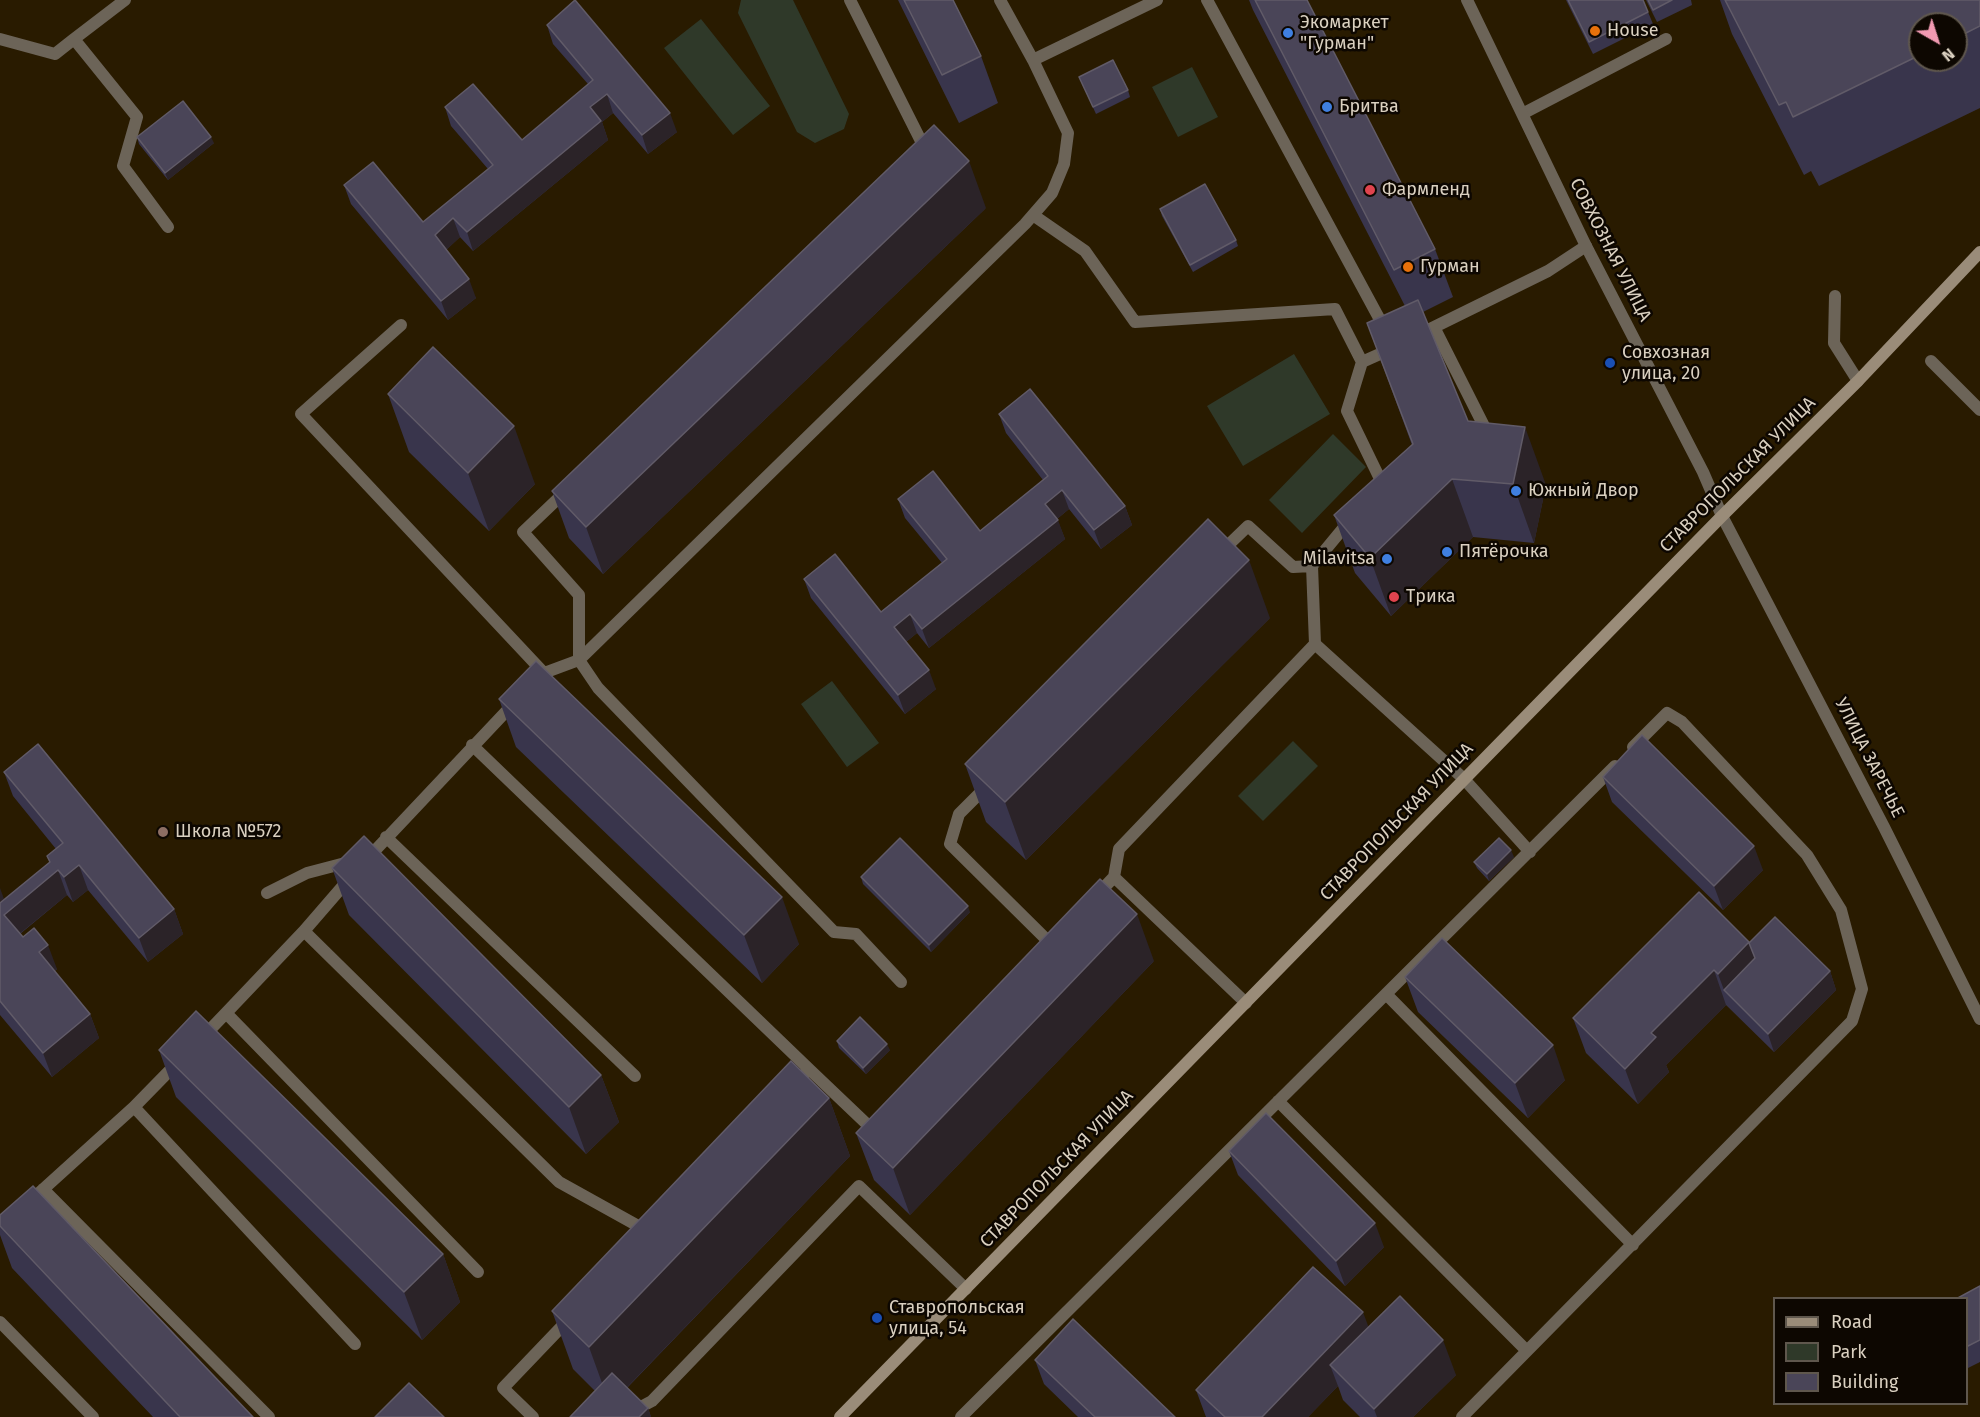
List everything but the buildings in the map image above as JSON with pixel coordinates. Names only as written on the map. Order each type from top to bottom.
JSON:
[{"type":"main road","name":"СТАВРОПОЛЬСКАЯ УЛИЦА","points":[[840,1417],[1722,516],[1858,381],[1980,252]]},
{"type":"street","points":[[0,39],[55,54],[125,0]]},
{"type":"street","points":[[850,0],[923,145],[906,161]]},
{"type":"street","points":[[17,1212],[134,1107],[226,1013],[472,745],[544,673],[579,660],[1033,215],[1052,193],[1064,164],[1068,133],[1033,60],[1000,0]]},
{"type":"street","points":[[1033,60],[1157,0]]},
{"type":"street","points":[[1207,0],[1395,347]]},
{"type":"street","name":"СОВХОЗНАЯ УЛИЦА","points":[[1467,0],[1524,113],[1586,246],[1703,472],[1722,516]]},
{"type":"street","points":[[74,39],[137,117],[123,166],[168,227]]},
{"type":"street","points":[[1524,113],[1666,39]]},
{"type":"street","points":[[1033,215],[1084,251],[1135,322],[1335,309],[1362,362],[1347,411],[1381,481],[1312,566],[1315,644],[1464,780],[1530,852]]},
{"type":"street","points":[[1362,362],[1548,271],[1586,246]]},
{"type":"street","points":[[1835,296],[1834,343],[1858,381]]},
{"type":"street","points":[[401,325],[301,414],[544,673]]},
{"type":"street","points":[[1434,327],[1496,450]]},
{"type":"street","points":[[1931,361],[1980,410]]},
{"type":"street","points":[[574,483],[523,532],[579,595],[579,660],[598,688],[834,932],[856,934],[902,982]]},
{"type":"street","name":"УЛИЦА ЗАРЕЧЬЕ","points":[[1722,516],[1884,827],[1980,1019]]},
{"type":"street","points":[[1215,559],[1248,526],[1293,567],[1312,566]]},
{"type":"street","points":[[1090,902],[1114,877],[1119,849],[1315,644]]},
{"type":"street","points":[[961,1417],[1667,713],[1682,722],[1807,855],[1841,910],[1862,989],[1852,1021],[1462,1417]]},
{"type":"street","points":[[472,745],[872,1129],[888,1112]]},
{"type":"street","points":[[1000,773],[959,814],[950,844],[1050,943]]},
{"type":"street","points":[[386,837],[635,1076]]},
{"type":"street","points":[[267,893],[307,873],[368,857]]},
{"type":"street","points":[[1114,877],[1246,1003]]},
{"type":"street","points":[[304,930],[558,1182],[651,1233]]},
{"type":"street","points":[[1386,994],[1633,1245]]},
{"type":"street","points":[[226,1013],[478,1272]]},
{"type":"street","points":[[786,1093],[809,1069]]},
{"type":"street","points":[[1278,1101],[1527,1351]]},
{"type":"street","points":[[134,1107],[355,1344]]},
{"type":"street","points":[[621,1417],[652,1401],[859,1186],[966,1289]]},
{"type":"street","points":[[43,1189],[269,1417]]},
{"type":"street","points":[[533,1417],[503,1388],[577,1311]]},
{"type":"street","points":[[0,1322],[93,1417]]},
{"type":"green space","points":[[741,0],[793,0],[849,114],[844,129],[815,143],[797,132],[738,13]]},
{"type":"green space","points":[[701,19],[770,106],[733,135],[664,48]]},
{"type":"green space","points":[[1192,67],[1218,117],[1178,137],[1152,87]]},
{"type":"green space","points":[[1294,354],[1330,414],[1243,466],[1207,406]]},
{"type":"green space","points":[[1333,434],[1366,467],[1302,533],[1269,500]]},
{"type":"green space","points":[[832,681],[879,743],[847,767],[801,704]]},
{"type":"green space","points":[[1293,741],[1318,766],[1263,821],[1238,796]]},
{"type":"place","name":"House","points":[[1595,31]]},
{"type":"place","name":"Экомаркет \"Гурман\"","points":[[1288,33]]},
{"type":"place","name":"Бритва","points":[[1327,107]]},
{"type":"place","name":"Фармленд","points":[[1370,190]]},
{"type":"place","name":"Гурман","points":[[1408,267]]},
{"type":"place","name":"Совхозная улица, 20","points":[[1610,363]]},
{"type":"place","name":"Южный Двор","points":[[1516,491]]},
{"type":"place","name":"Пятёрочка","points":[[1447,552]]},
{"type":"place","name":"Milavitsa","points":[[1387,559]]},
{"type":"place","name":"Трика","points":[[1394,597]]},
{"type":"place","name":"Школа №572","points":[[163,832]]},
{"type":"place","name":"Ставропольская улица, 54","points":[[877,1318]]}]
